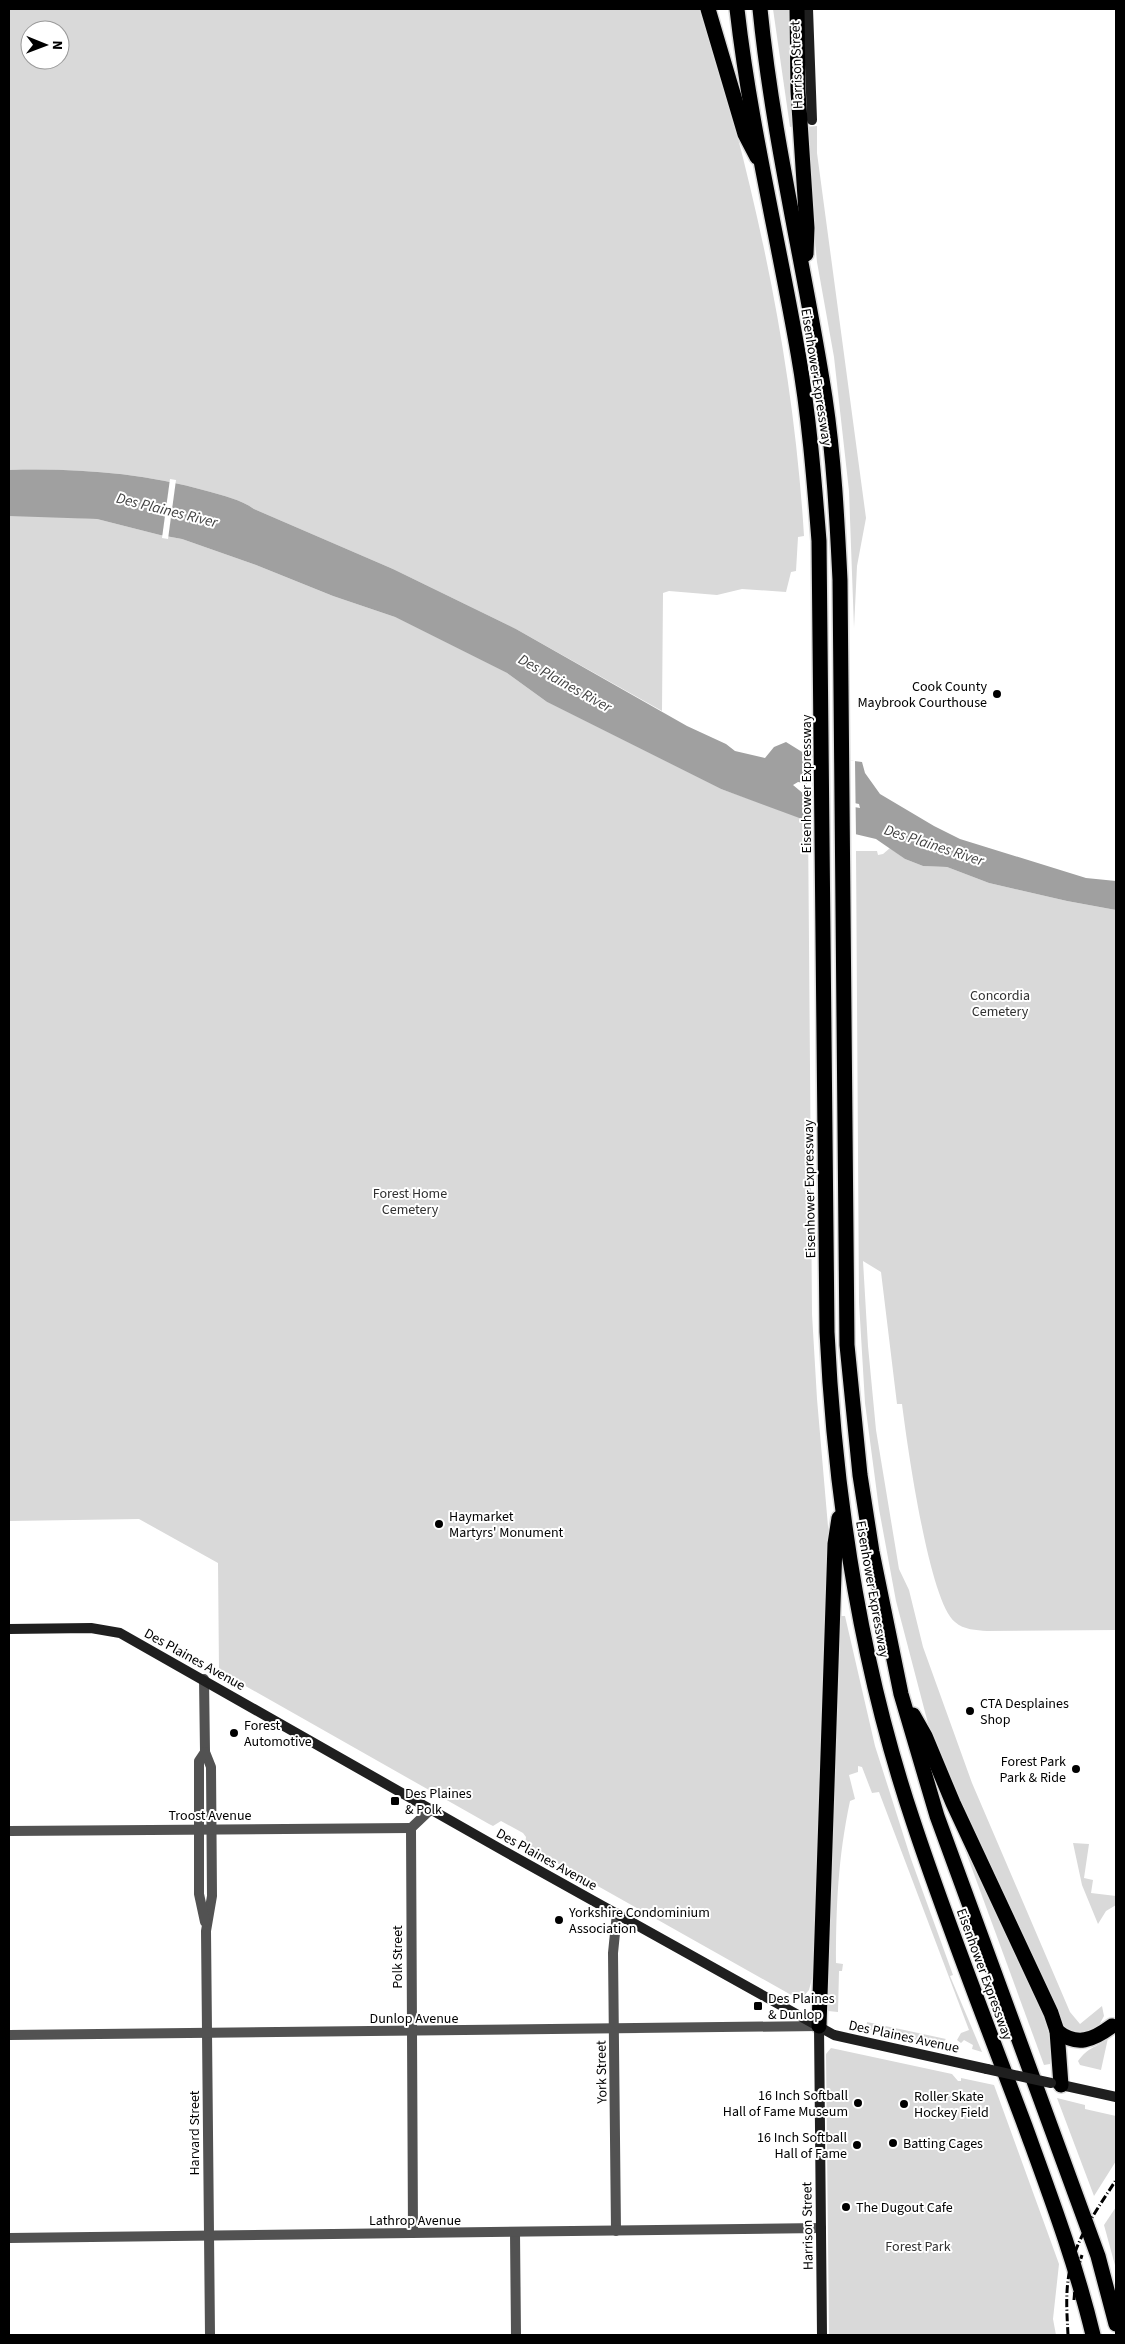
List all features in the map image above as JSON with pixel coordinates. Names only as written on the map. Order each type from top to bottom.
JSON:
[{"type":"highway","points":[[708,9],[745,134],[763,168]]},
{"type":"highway","name":"Eisenhower Expressway","points":[[737,9],[763,168],[798,354],[814,472],[819,541],[827,1332],[831,1417],[841,1504],[868,1656],[888,1741],[909,1810],[1064,2232],[1093,2335]]},
{"type":"highway","name":"Eisenhower Expressway","points":[[760,9],[778,141],[805,278],[825,399],[834,486],[840,580],[848,1345],[858,1457],[872,1552],[901,1694],[937,1816],[1095,2247],[1116,2324]]},
{"type":"highway","points":[[798,9],[800,147],[807,228],[805,278]]},
{"type":"highway","points":[[819,2026],[835,1544],[841,1504]]},
{"type":"highway","points":[[901,1694],[925,1736],[953,1803],[1057,2031],[1056,2084]]},
{"type":"highway","points":[[1057,2031],[1070,2039],[1085,2041],[1100,2035],[1112,2026]]},
{"type":"main road","name":"Harrison Street","points":[[808,9],[812,120]]},
{"type":"main road","name":"Des Plaines Avenue","points":[[9,1629],[91,1628],[120,1632],[834,2035],[1116,2097]]},
{"type":"main road","name":"Harrison Street","points":[[819,2026],[822,2335]]},
{"type":"street","name":"Harvard Street","points":[[204,1679],[205,1752],[211,1767],[212,1896],[206,1931]]},
{"type":"street","name":"Harvard Street","points":[[205,1752],[199,1761],[199,1828],[200,1894],[206,1931],[210,2335]]},
{"type":"street","points":[[410,1828],[431,1809]]},
{"type":"street","name":"Troost Avenue","points":[[9,1831],[199,1828],[410,1828]]},
{"type":"street","name":"Polk Street","points":[[410,1828],[413,2233]]},
{"type":"street","name":"York Street","points":[[616,2231],[613,1953],[617,1913]]},
{"type":"street","name":"Dunlop Avenue","points":[[9,2035],[614,2030],[819,2026]]},
{"type":"street","name":"Lathrop Avenue","points":[[9,2238],[821,2228]]},
{"type":"street","points":[[515,2233],[516,2335]]},
{"type":"green space","points":[[9,9],[702,9],[721,74],[754,204],[781,336],[799,469],[804,536],[798,537],[796,571],[791,572],[786,592],[742,589],[717,595],[669,591],[663,593],[662,711],[516,629],[393,569],[237,500],[158,480],[109,473],[9,470]]},
{"type":"green space","points":[[773,9],[792,9],[794,126],[790,127]]},
{"type":"green space","points":[[817,126],[817,153],[866,518],[857,566],[854,628],[849,491],[834,357],[817,262],[804,127]]},
{"type":"green space","name":"Forest Home Cemetery","points":[[9,516],[97,519],[182,539],[256,565],[333,596],[395,617],[507,673],[547,702],[721,789],[808,820],[812,1314],[829,1538],[813,1975],[809,1990],[802,1998],[793,1996],[525,1845],[526,1837],[523,1833],[501,1821],[493,1826],[489,1824],[219,1671],[218,1563],[139,1519],[9,1521]]},
{"type":"green space","name":"Concordia Cemetery","points":[[890,848],[905,859],[923,866],[947,867],[989,883],[1116,910],[1116,1630],[974,1630],[955,1622],[945,1608],[936,1585],[928,1555],[914,1485],[902,1404],[897,1404],[881,1272],[863,1261],[868,1346],[876,1430],[899,1569],[909,1590],[923,1647],[972,1783],[1070,2012],[1080,2024],[1102,2006],[1104,2016],[1097,2029],[1080,2035],[1065,2029],[947,1779],[931,1735],[896,1601],[879,1509],[865,1403],[859,1302],[856,851],[877,851],[878,855],[883,854]]},
{"type":"green space","points":[[838,1616],[845,1616],[875,1746],[911,1859],[953,1975],[950,1976],[982,2052],[972,2049],[973,2045],[964,2040],[961,2043],[957,2040],[961,2033],[969,2030],[879,1792],[872,1793],[862,1767],[858,1766],[858,1772],[849,1775],[855,1799],[850,1801],[838,1882],[836,1963],[843,1964],[842,1971],[839,1971],[838,2012],[828,2011]]},
{"type":"green space","points":[[949,1806],[1045,2018],[1051,2046],[1050,2064],[1044,2065]]},
{"type":"green space","points":[[1073,1843],[1089,1844],[1084,1878],[1093,1880],[1091,1893],[1116,1896],[1116,1905],[1106,1911],[1098,1924],[1082,1885]]},
{"type":"green space","points":[[867,2022],[946,2039],[940,2045],[866,2029]]},
{"type":"green space","points":[[1108,2038],[1101,2070],[1080,2065],[1078,2061],[1089,2050]]},
{"type":"green space","name":"Forest Park","points":[[831,2048],[952,2074],[958,2081],[961,2081],[961,2078],[994,2085],[1059,2264],[1053,2319],[1056,2335],[829,2335],[826,2054]]},
{"type":"green space","points":[[1057,2098],[1085,2105],[1085,2109],[1116,2116],[1116,2161],[1094,2196]]},
{"type":"green space","points":[[1116,2207],[1116,2269],[1104,2225]]},
{"type":"water","name":"Des Plaines River","points":[[9,470],[84,471],[134,476],[183,485],[232,498],[393,569],[516,629],[687,726],[726,744],[735,751],[765,758],[774,747],[786,742],[807,755],[862,762],[865,773],[880,794],[960,839],[1086,878],[1116,881],[1116,910],[989,883],[947,867],[923,866],[905,859],[876,839],[821,826],[721,789],[547,702],[507,673],[395,617],[333,596],[256,565],[182,539],[97,519],[9,516]],"holes":[[[798,782],[826,787],[859,804],[860,808],[806,799],[805,795],[793,785]]]},
{"type":"pier","points":[[170,479],[176,480],[168,539],[162,538]]},
{"type":"pier","points":[[807,752],[855,761],[856,836],[820,828],[808,823],[807,794],[808,797],[851,804],[844,797],[825,789],[807,786]]},
{"type":"railway","points":[[1068,2335],[1067,2286],[1073,2257],[1089,2223],[1116,2180]]},
{"type":"railway","points":[[1074,2300],[1076,2275],[1082,2255]]},
{"type":"place","name":"Cook County Maybrook Courthouse","points":[[997,694]]},
{"type":"place","name":"Haymarket Martyrs' Monument","points":[[439,1524]]},
{"type":"place","name":"CTA Desplaines Shop","points":[[970,1711]]},
{"type":"place","name":"Forest Automotive","points":[[234,1733]]},
{"type":"place","name":"Forest Park Park & Ride","points":[[1076,1769]]},
{"type":"place","name":"Des Plaines & Polk","points":[[395,1801]]},
{"type":"place","name":"Yorkshire Condominium Association","points":[[559,1920]]},
{"type":"place","name":"Des Plaines & Dunlop","points":[[758,2006]]},
{"type":"place","name":"16 Inch Softball Hall of Fame Museum","points":[[858,2103]]},
{"type":"place","name":"Roller Skate Hockey Field","points":[[904,2104]]},
{"type":"place","name":"Batting Cages","points":[[893,2143]]},
{"type":"place","name":"16 Inch Softball Hall of Fame","points":[[857,2145]]},
{"type":"place","name":"The Dugout Cafe","points":[[846,2207]]}]
